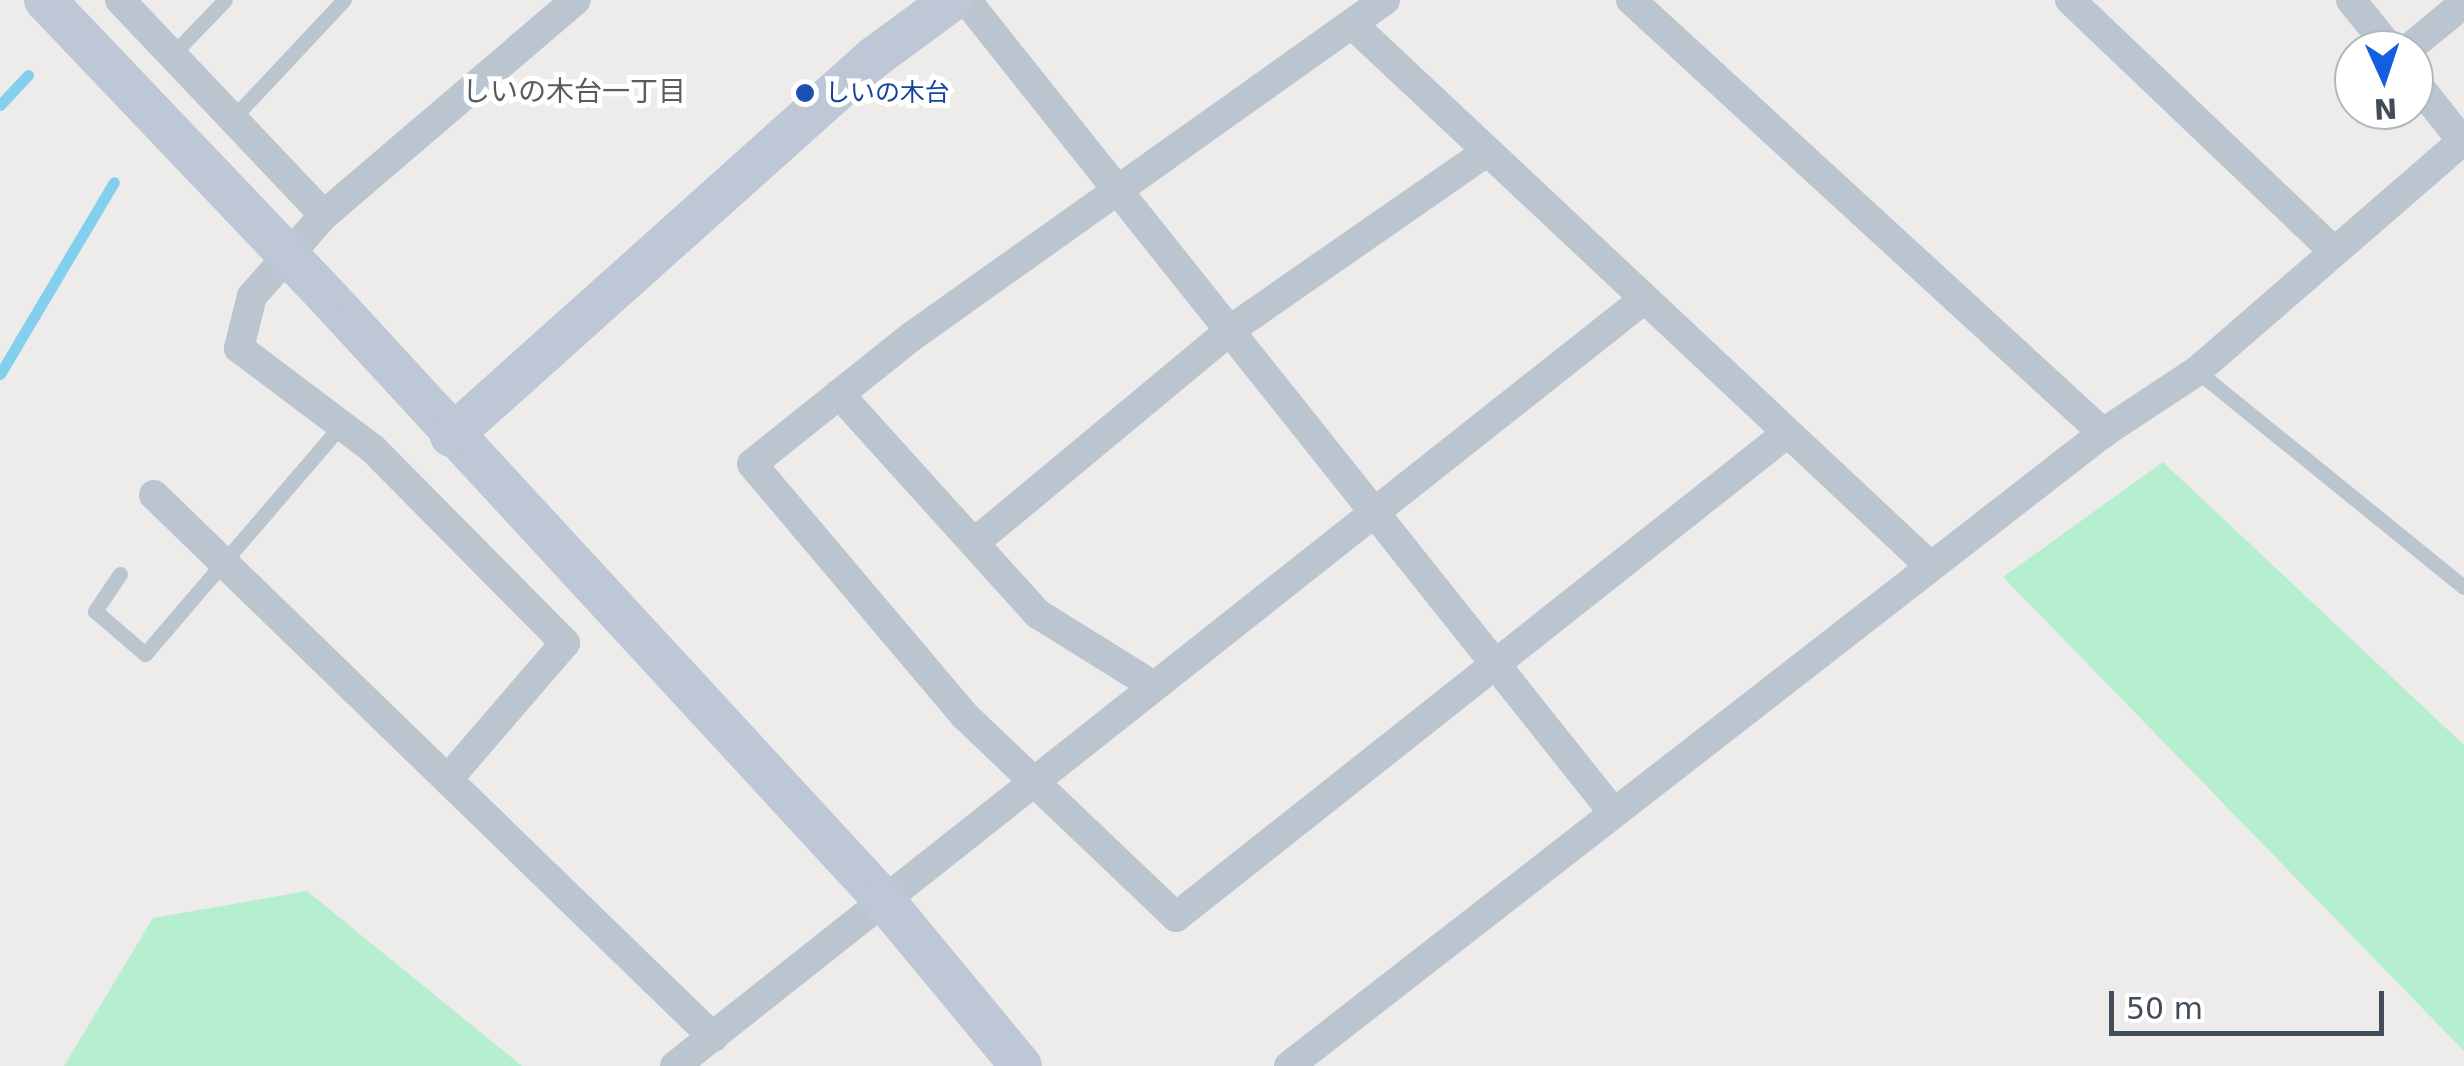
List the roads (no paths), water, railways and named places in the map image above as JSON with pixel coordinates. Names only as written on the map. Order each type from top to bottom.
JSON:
[{"type":"street","points":[[45,0],[325,294],[450,436],[882,898],[1021,1066]]},
{"type":"street","points":[[120,0],[324,214]]},
{"type":"street","points":[[449,778],[565,643],[373,450],[337,430],[239,348],[252,296],[324,214],[576,0]]},
{"type":"street","points":[[450,436],[872,59],[952,0]]},
{"type":"street","points":[[966,0],[1233,328],[1613,812]]},
{"type":"street","points":[[1385,0],[1118,186],[839,394],[752,464],[964,715],[1041,780],[1176,917],[1786,434]]},
{"type":"street","points":[[1631,0],[2103,433]]},
{"type":"street","points":[[2352,0],[2375,30]]},
{"type":"street","points":[[2431,30],[2464,4]]},
{"type":"street","points":[[2090,6],[2330,248]]},
{"type":"street","points":[[1352,24],[1930,566]]},
{"type":"street","points":[[1306,1061],[1613,812],[1930,566],[2103,433],[2197,371],[2330,248],[2461,146],[2434,108]]},
{"type":"street","points":[[974,543],[1233,328],[1486,152]]},
{"type":"street","points":[[675,1066],[882,898],[1041,780],[1152,685],[1644,300]]},
{"type":"street","points":[[839,394],[1038,614],[1152,685]]},
{"type":"street","points":[[154,495],[221,565],[449,778],[713,1037]]},
{"type":"lane","points":[[172,54],[225,0]]},
{"type":"lane","points":[[232,118],[344,0]]},
{"type":"lane","points":[[2197,371],[2464,587]]},
{"type":"lane","points":[[120,574],[95,611],[145,654],[337,430]]},
{"type":"waterway","points":[[0,105],[28,75]]},
{"type":"waterway","points":[[0,374],[114,182]]},
{"type":"place","name":"しいの木台","points":[[805,93]]},
{"type":"district","name":"しいの木台一丁目","points":[[574,92]]}]
